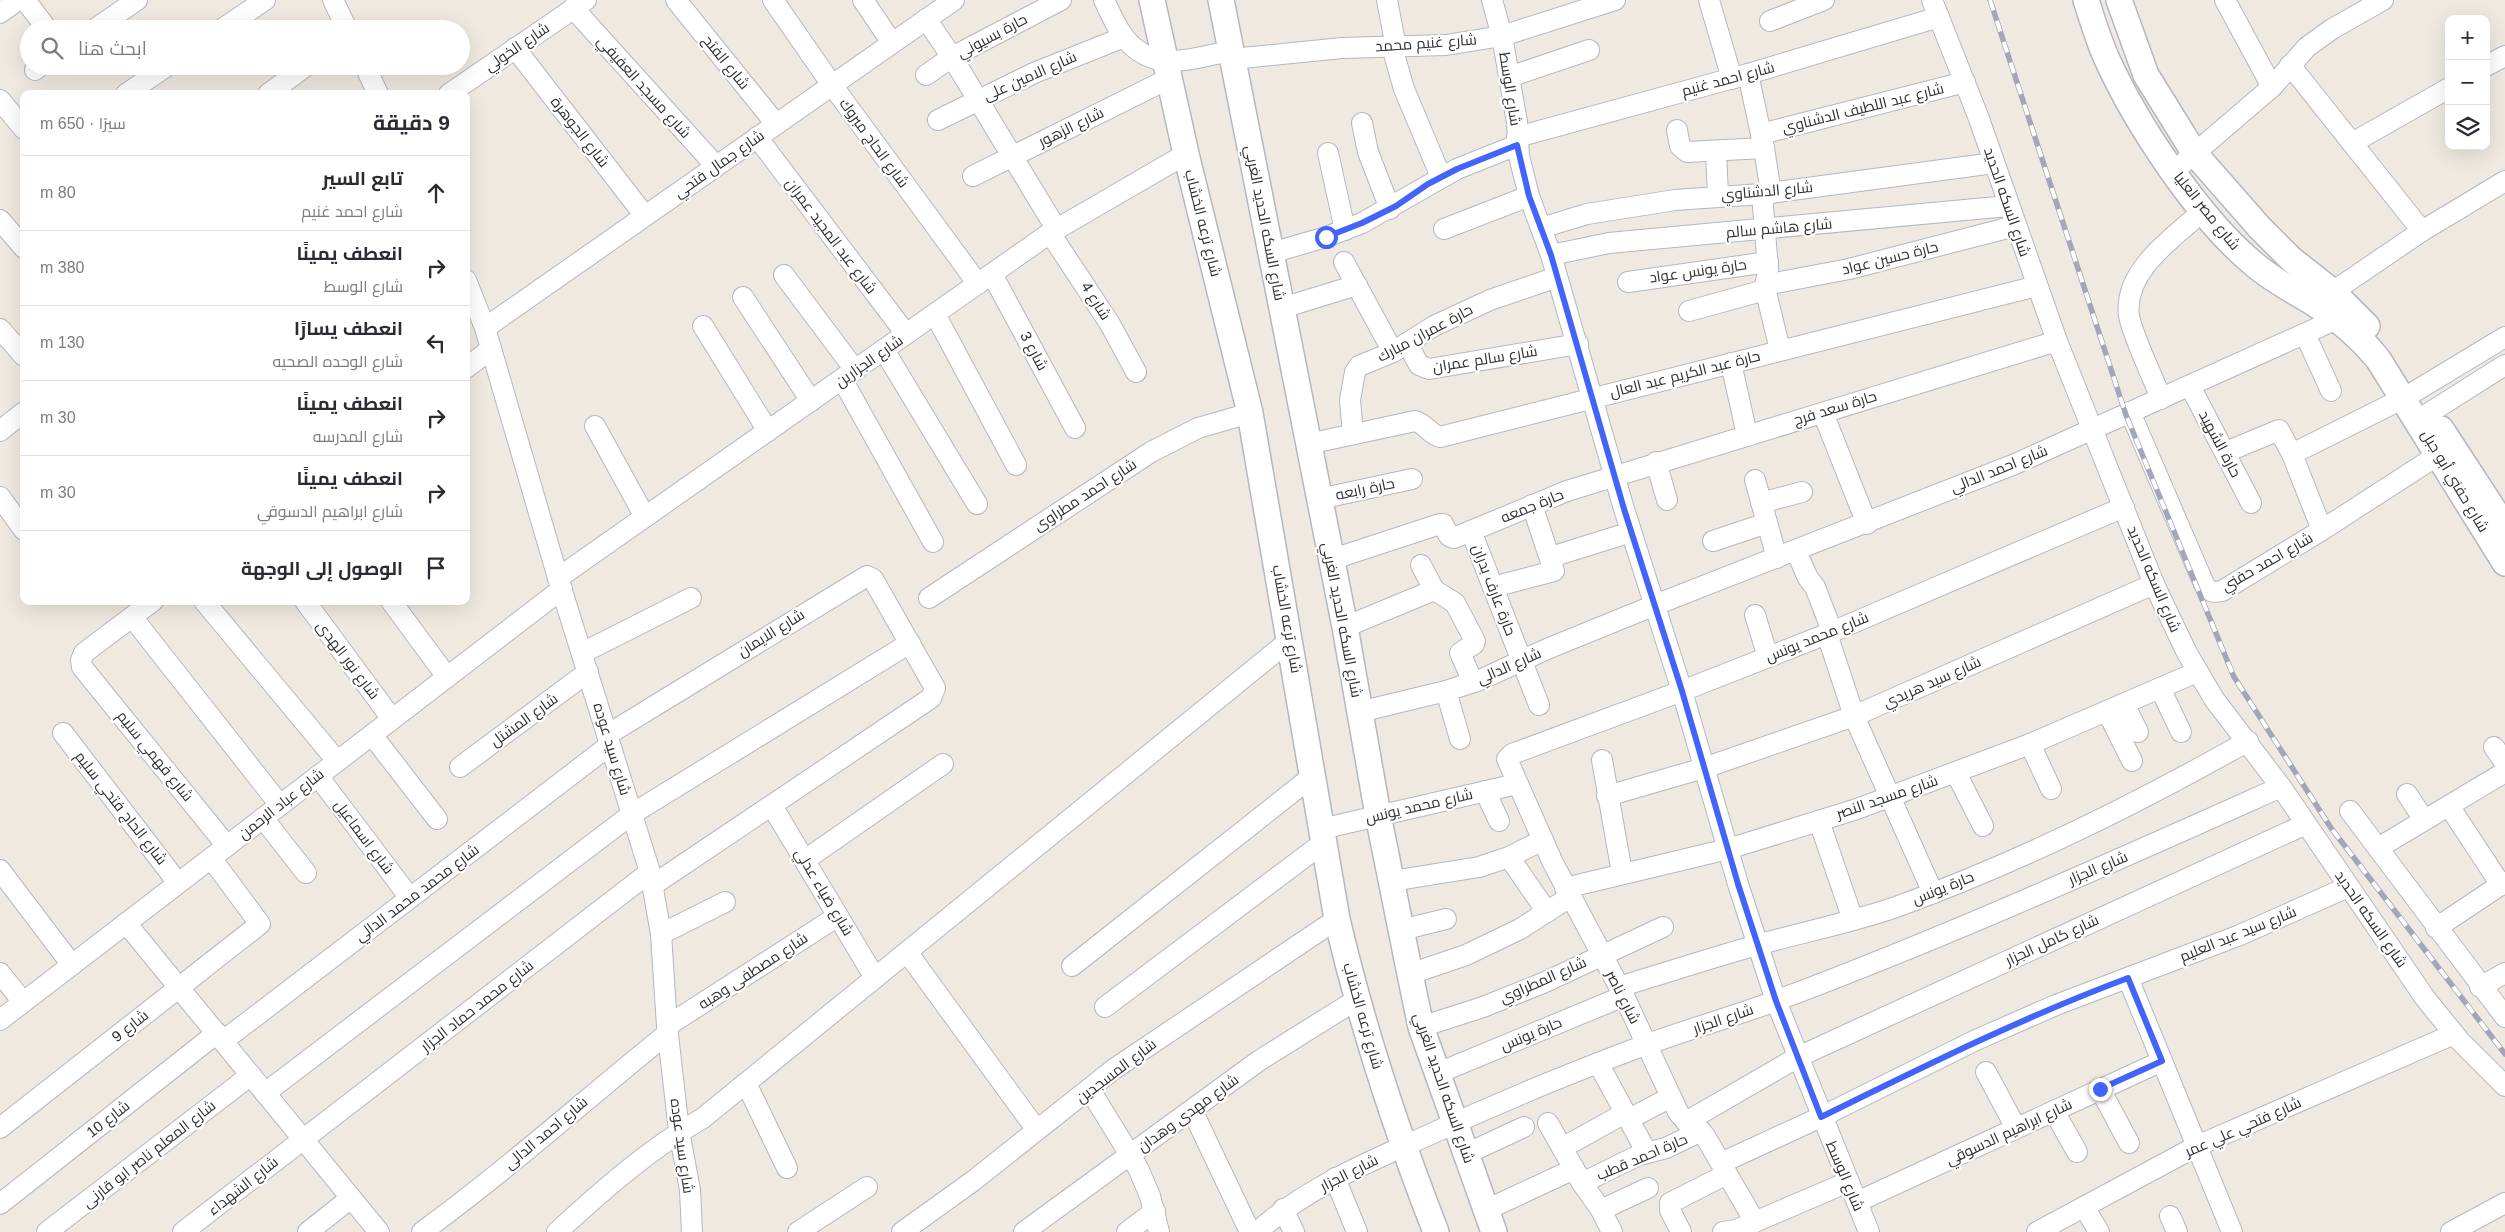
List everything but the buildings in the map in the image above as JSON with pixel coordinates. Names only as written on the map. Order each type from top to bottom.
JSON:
[{"type":"street","points":[[0,13],[18,0]]},
{"type":"street","points":[[25,0],[40,20]]},
{"type":"street","points":[[108,20],[137,0]]},
{"type":"street","points":[[235,20],[265,0]]},
{"type":"street","name":"شارع الفتح","points":[[676,0],[776,124]]},
{"type":"street","name":"شارع الحاج مبروك","points":[[773,0],[832,85],[985,279]]},
{"type":"street","points":[[863,0],[892,43]]},
{"type":"street","name":"حارة بسيوني","points":[[926,76],[952,57],[1061,0]]},
{"type":"street","points":[[1104,0],[1124,37],[1143,55],[1168,70]]},
{"type":"street","name":"شارع ترعه الخشاب","points":[[1152,0],[1186,154],[1250,413],[1314,775],[1322,836],[1337,919],[1356,1000],[1403,1146],[1436,1232]]},
{"type":"street","name":"شارع السكه الحديد الغربي","points":[[1222,0],[1318,499],[1345,627],[1378,815],[1421,1027],[1490,1221]]},
{"type":"street","points":[[1387,0],[1394,47],[1404,89],[1441,177]]},
{"type":"street","name":"شارع الوسط","points":[[1492,0],[1502,36],[1517,122],[1517,141],[1529,196],[1551,255],[1578,344],[1614,476],[1682,691],[1728,849],[1776,1001],[1821,1117],[1869,1232]]},
{"type":"street","name":"شارع غنيم محمد","points":[[1168,70],[1232,55],[1332,48],[1446,45],[1502,36],[1615,0]]},
{"type":"street","points":[[1709,0],[1740,76],[1763,141],[1768,262],[1765,288],[1780,350]]},
{"type":"street","points":[[1770,21],[1824,0]]},
{"type":"street","name":"شارع مصر العليا","points":[[2086,0],[2106,57],[2144,129],[2203,211],[2231,244],[2283,287],[2324,298],[2385,345],[2411,394]]},
{"type":"street","name":"شارع مصر العليا","points":[[2119,0],[2146,75],[2195,154],[2324,298],[2337,319],[2352,331],[2411,394]]},
{"type":"street","points":[[2225,0],[2272,87]]},
{"type":"street","points":[[2174,171],[2272,87],[2306,47],[2332,29],[2383,0]]},
{"type":"street","points":[[339,2],[344,20]]},
{"type":"street","name":"شارع جمال فتحي","points":[[477,322],[645,216],[948,2]]},
{"type":"street","name":"شارع الخولي","points":[[455,90],[579,4]]},
{"type":"street","name":"شارع مسجد العفيفي","points":[[579,4],[716,166]]},
{"type":"street","name":"شارع احمد غنيم","points":[[1271,253],[1344,230],[1390,209],[1441,177],[1517,141],[1740,76],[1936,9]]},
{"type":"street","name":"شارع السكه الحديد","points":[[1936,9],[1965,82],[2057,341],[2154,584],[2198,672],[2214,698],[2281,787],[2425,998],[2454,1034],[2505,1086]]},
{"type":"street","points":[[926,19],[952,57],[1054,232]]},
{"type":"street","name":"شارع الامين على","points":[[938,120],[977,99],[1034,73],[1124,37]]},
{"type":"street","name":"شارع الجوهرة","points":[[515,48],[645,216]]},
{"type":"street","points":[[1509,77],[1589,50]]},
{"type":"street","points":[[2490,64],[2505,56]]},
{"type":"street","points":[[2290,65],[2422,231]]},
{"type":"street","name":"شارع الزهور","points":[[973,176],[1012,157],[1168,70]]},
{"type":"street","points":[[132,90],[153,75]]},
{"type":"street","points":[[273,90],[294,75]]},
{"type":"street","points":[[368,75],[376,90]]},
{"type":"street","name":"شارع عبد اللطيف الدشناوي","points":[[1677,130],[1683,150],[1687,152],[1716,151],[1763,141],[1965,82]]},
{"type":"street","points":[[2352,143],[2445,90]]},
{"type":"street","points":[[0,100],[20,124]]},
{"type":"street","points":[[1362,123],[1370,160],[1390,209]]},
{"type":"street","name":"شارع عبد المجيد عمران","points":[[757,137],[906,334]]},
{"type":"street","points":[[1716,151],[1718,196]]},
{"type":"street","points":[[1328,153],[1344,230]]},
{"type":"street","name":"شارع الجزارين","points":[[560,583],[645,517],[985,279],[1054,232],[1186,154]]},
{"type":"street","name":"شارع الدشناوي","points":[[1541,228],[1587,214],[1675,200],[1766,194],[1994,163]]},
{"type":"street","points":[[2324,298],[2422,231],[2505,181]]},
{"type":"street","points":[[1444,229],[1529,196]]},
{"type":"street","name":"شارع هاشم سالم","points":[[1551,255],[1609,243],[1766,230],[2008,206]]},
{"type":"street","points":[[2161,399],[2130,318],[2128,302],[2136,277],[2203,211]]},
{"type":"street","points":[[0,220],[20,243]]},
{"type":"street","name":"حارة حسين عواد","points":[[1689,311],[1765,288],[1849,269],[2015,226]]},
{"type":"street","name":"شارع 4","points":[[1054,232],[1110,324],[1136,372]]},
{"type":"street","name":"شارع سالم عمران","points":[[1344,262],[1357,285],[1400,347],[1419,365],[1429,369],[1578,344]]},
{"type":"street","name":"حارة يونس عواد","points":[[1628,282],[1768,262]]},
{"type":"street","points":[[784,275],[849,375],[933,542]]},
{"type":"street","name":"حارة عمران مبارك","points":[[1352,434],[1350,400],[1355,372],[1362,364],[1400,347],[1434,326],[1490,300],[1557,277]]},
{"type":"street","name":"شارع 3","points":[[985,279],[1075,428]]},
{"type":"street","points":[[1282,308],[1357,285]]},
{"type":"street","name":"حارة عبد الكريم عبد العال","points":[[1308,444],[1415,421],[1423,424],[1433,435],[1440,437],[1592,397],[2037,286]]},
{"type":"street","name":"شارع سيد عوده","points":[[470,295],[477,322],[491,349],[560,583],[651,878],[661,934],[668,1029],[679,1131],[690,1190],[692,1232]]},
{"type":"street","points":[[743,297],[811,401]]},
{"type":"street","points":[[935,314],[1016,464]]},
{"type":"street","name":"شارع احمد الدالي","points":[[1655,605],[1867,524],[2015,464],[2337,319]]},
{"type":"street","points":[[703,326],[768,431]]},
{"type":"street","points":[[0,329],[20,352]]},
{"type":"street","points":[[2305,334],[2331,391]]},
{"type":"street","points":[[2292,454],[2411,394],[2505,337]]},
{"type":"street","name":"حارة سعد فرج","points":[[1614,476],[2057,341]]},
{"type":"street","points":[[470,365],[491,349]]},
{"type":"street","points":[[884,350],[977,504]]},
{"type":"street","points":[[1731,363],[1747,435]]},
{"type":"street","points":[[2424,416],[2505,365]]},
{"type":"street","name":"حارة الشهيد","points":[[2190,386],[2251,503]]},
{"type":"street","name":"شارع حفني أبو جبل","points":[[2411,394],[2424,416],[2505,527]]},
{"type":"street","name":"شارع احمد حفني","points":[[2130,412],[2208,590],[2214,593],[2222,591],[2322,530],[2438,455]]},
{"type":"street","name":"شارع احمد مطراوى","points":[[929,598],[1151,452],[1198,428],[1250,413]]},
{"type":"street","points":[[1823,413],[1867,524]]},
{"type":"street","points":[[0,431],[20,416]]},
{"type":"street","name":"شارع حفني أبو جبل","points":[[2424,416],[2438,455],[2503,555]]},
{"type":"street","points":[[595,426],[645,517]]},
{"type":"street","points":[[2226,452],[2276,429],[2292,454],[2322,530]]},
{"type":"street","points":[[1656,462],[1667,500]]},
{"type":"street","name":"حارة جمعه","points":[[1330,560],[1440,524],[1446,527],[1452,538],[1567,491],[1614,476]]},
{"type":"street","name":"حارة رابعه","points":[[1318,499],[1412,479]]},
{"type":"street","points":[[1755,480],[1777,558]]},
{"type":"street","points":[[1761,503],[1802,492]]},
{"type":"street","points":[[0,497],[20,524]]},
{"type":"street","points":[[1493,587],[1554,571],[1551,557],[1532,505]]},
{"type":"street","name":"شارع محمد يونس","points":[[1507,759],[1512,754],[1768,657],[2124,507]]},
{"type":"street","points":[[1714,541],[1766,523]]},
{"type":"street","name":"حارة عارف بدران","points":[[1471,531],[1538,705]]},
{"type":"street","points":[[1551,557],[1631,532]]},
{"type":"street","points":[[1796,551],[1808,578],[1815,587],[1854,716],[1933,892]]},
{"type":"street","points":[[1421,565],[1434,590],[1453,601],[1475,641],[1474,644],[1460,652],[1474,682]]},
{"type":"street","name":"شارع الايمان","points":[[609,740],[864,576],[870,577],[873,580],[910,643]]},
{"type":"street","name":"شارع عباد الرحمن","points":[[0,1020],[447,677],[560,583]]},
{"type":"street","name":"شارع سيد هريدي","points":[[1607,796],[1704,768],[1854,716],[2154,584]]},
{"type":"street","points":[[1345,627],[1434,590]]},
{"type":"street","points":[[582,653],[691,598]]},
{"type":"street","points":[[148,605],[132,618],[280,805]]},
{"type":"street","points":[[207,605],[337,761]]},
{"type":"street","name":"شارع نور الهدى","points":[[308,605],[392,719]]},
{"type":"street","points":[[394,605],[447,677]]},
{"type":"street","name":"شارع الدالي","points":[[1359,712],[1446,691],[1474,682],[1655,605]]},
{"type":"street","points":[[1755,615],[1768,657]]},
{"type":"street","name":"شارع فهمي سليم","points":[[132,618],[84,653],[81,660],[82,666],[227,846]]},
{"type":"street","points":[[557,1232],[611,1183],[679,1131],[703,1118],[1290,640]]},
{"type":"street","points":[[265,1093],[632,814],[910,643]]},
{"type":"street","name":"شارع محمد حماد الجزار","points":[[303,1139],[651,878],[772,806],[934,696],[935,688],[910,643]]},
{"type":"street","name":"شارع المشتل","points":[[460,767],[588,672]]},
{"type":"street","name":"شارع مسجد النصر","points":[[1410,974],[1466,955],[1520,929],[1547,912],[1568,892],[1622,873],[1728,849],[1890,797],[2030,744],[2198,672]]},
{"type":"street","points":[[2160,688],[2181,732]]},
{"type":"street","points":[[1446,691],[1460,739]]},
{"type":"street","points":[[2115,708],[2138,732]]},
{"type":"street","points":[[2115,708],[2132,761]]},
{"type":"street","name":"شارع الحاج فتحي سليم","points":[[63,733],[178,883]]},
{"type":"street","points":[[372,735],[437,820]]},
{"type":"street","name":"شارع محمد محمد الدالي","points":[[220,1037],[410,898],[609,740]]},
{"type":"street","name":"حارة يونس","points":[[1438,1073],[1622,991],[1758,945],[1853,920],[1933,892],[2091,825],[2248,741]]},
{"type":"street","points":[[2030,744],[2051,789]]},
{"type":"street","name":"شارع ناصر","points":[[1507,759],[1568,892],[1622,991],[1671,1097],[1724,1168],[1755,1222]]},
{"type":"street","points":[[1602,760],[1622,873]]},
{"type":"street","points":[[805,860],[943,764]]},
{"type":"street","points":[[2378,848],[2505,772]]},
{"type":"street","points":[[1956,773],[1983,826]]},
{"type":"street","points":[[1072,966],[1314,775]]},
{"type":"street","name":"شارع اسماعيل","points":[[318,776],[410,898]]},
{"type":"street","name":"شارع محمد يونس","points":[[1322,836],[1378,815],[1517,784]]},
{"type":"street","name":"شارع الجزار","points":[[1257,1232],[1283,1209],[1335,1178],[1455,1123],[1598,1063],[1776,1001],[1903,952],[2092,872],[2281,787]]},
{"type":"street","points":[[1486,790],[1499,821]]},
{"type":"street","points":[[2407,794],[2424,820]]},
{"type":"street","name":"شارع ضياء عدلي","points":[[772,806],[876,978]]},
{"type":"street","points":[[2436,928],[2503,883],[2449,806]]},
{"type":"street","points":[[2350,811],[2480,987],[2505,1017]]},
{"type":"street","points":[[263,818],[306,874]]},
{"type":"street","points":[[1820,821],[1853,920]]},
{"type":"street","name":"شارع كامل الجزار","points":[[1694,1126],[1798,1056],[2306,824]]},
{"type":"street","points":[[1105,1007],[1322,836]]},
{"type":"street","points":[[1392,881],[1469,867],[1476,868],[1509,857],[1543,840]]},
{"type":"street","points":[[1509,857],[1547,912]]},
{"type":"street","name":"شارع 9","points":[[0,1128],[260,924],[211,858]]},
{"type":"street","points":[[0,870],[72,965]]},
{"type":"street","name":"شارع سيد عبد العليم","points":[[1680,1232],[1670,1210],[1670,1203],[1724,1168],[1821,1117],[1976,1040],[2056,1005],[2240,935],[2348,887]]},
{"type":"street","points":[[661,934],[725,902]]},
{"type":"street","name":"شارع مصطفى وهبه","points":[[668,1029],[838,916]]},
{"type":"street","name":"شارع المسجدين","points":[[902,1232],[974,1181],[1036,1129],[1090,1090],[1124,1062],[1337,919]]},
{"type":"street","points":[[1401,930],[1446,919]]},
{"type":"street","points":[[126,923],[379,1232]]},
{"type":"street","name":"شارع المطراوي","points":[[1421,1027],[1543,983],[1663,926]]},
{"type":"street","points":[[907,952],[1036,1129]]},
{"type":"street","points":[[0,973],[23,1002]]},
{"type":"street","points":[[2480,987],[2505,973]]},
{"type":"street","points":[[2128,978],[2197,1146],[2229,1231]]},
{"type":"street","name":"شارع مهدى وهدان","points":[[1024,1232],[1260,1060],[1356,1000]]},
{"type":"street","name":"شارع احمد الدالى","points":[[422,1232],[486,1184],[668,1029]]},
{"type":"street","name":"شارع فتحي علي عمر","points":[[2037,1232],[2197,1146],[2454,1034]]},
{"type":"street","name":"شارع 10","points":[[0,1204],[220,1037]]},
{"type":"street","name":"شارع ابراهيم الدسوقي","points":[[1857,1202],[2162,1061]]},
{"type":"street","points":[[1598,1063],[1647,1153]]},
{"type":"street","points":[[1986,1072],[2016,1128]]},
{"type":"street","name":"شارع المعلم ناصر ابو قارنى","points":[[48,1232],[251,1075]]},
{"type":"street","points":[[746,1083],[787,1168]]},
{"type":"street","points":[[2100,1089],[2128,1143]]},
{"type":"street","points":[[1090,1090],[1131,1154],[1145,1182],[1155,1211],[1159,1232]]},
{"type":"street","points":[[1562,1148],[1671,1097]]},
{"type":"street","points":[[1192,1110],[1250,1232]]},
{"type":"street","points":[[2054,1111],[2077,1152]]},
{"type":"street","points":[[1548,1123],[1578,1176],[1601,1210],[1612,1232]]},
{"type":"street","name":"حارة احمد قطب","points":[[1490,1221],[1578,1176],[1666,1148],[1694,1126]]},
{"type":"street","points":[[1466,1154],[1524,1127]]},
{"type":"street","name":"شارع الشهداء","points":[[183,1232],[303,1139]]},
{"type":"street","points":[[1335,1178],[1356,1232]]},
{"type":"street","points":[[1723,1232],[1736,1230],[1848,1182]]},
{"type":"street","points":[[798,1232],[867,1187]]},
{"type":"street","points":[[1601,1210],[1648,1188]]},
{"type":"street","points":[[308,1232],[351,1198]]},
{"type":"street","points":[[2451,1232],[2505,1203]]},
{"type":"street","points":[[2084,1207],[2099,1232]]},
{"type":"street","points":[[1283,1209],[1294,1232]]},
{"type":"street","points":[[1127,1232],[1155,1211]]},
{"type":"railway","points":[[1990,0],[2126,415],[2234,677],[2331,828],[2505,1054]]},
{"type":"route","points":[[1326,237],[1362,223],[1396,206],[1428,184],[1457,169],[1517,145],[1529,196],[1551,255],[1624,509],[1682,691],[1738,884],[1776,1001],[1821,1117],[1976,1040],[2056,1005],[2128,978],[2162,1061],[2100,1089]]}]
